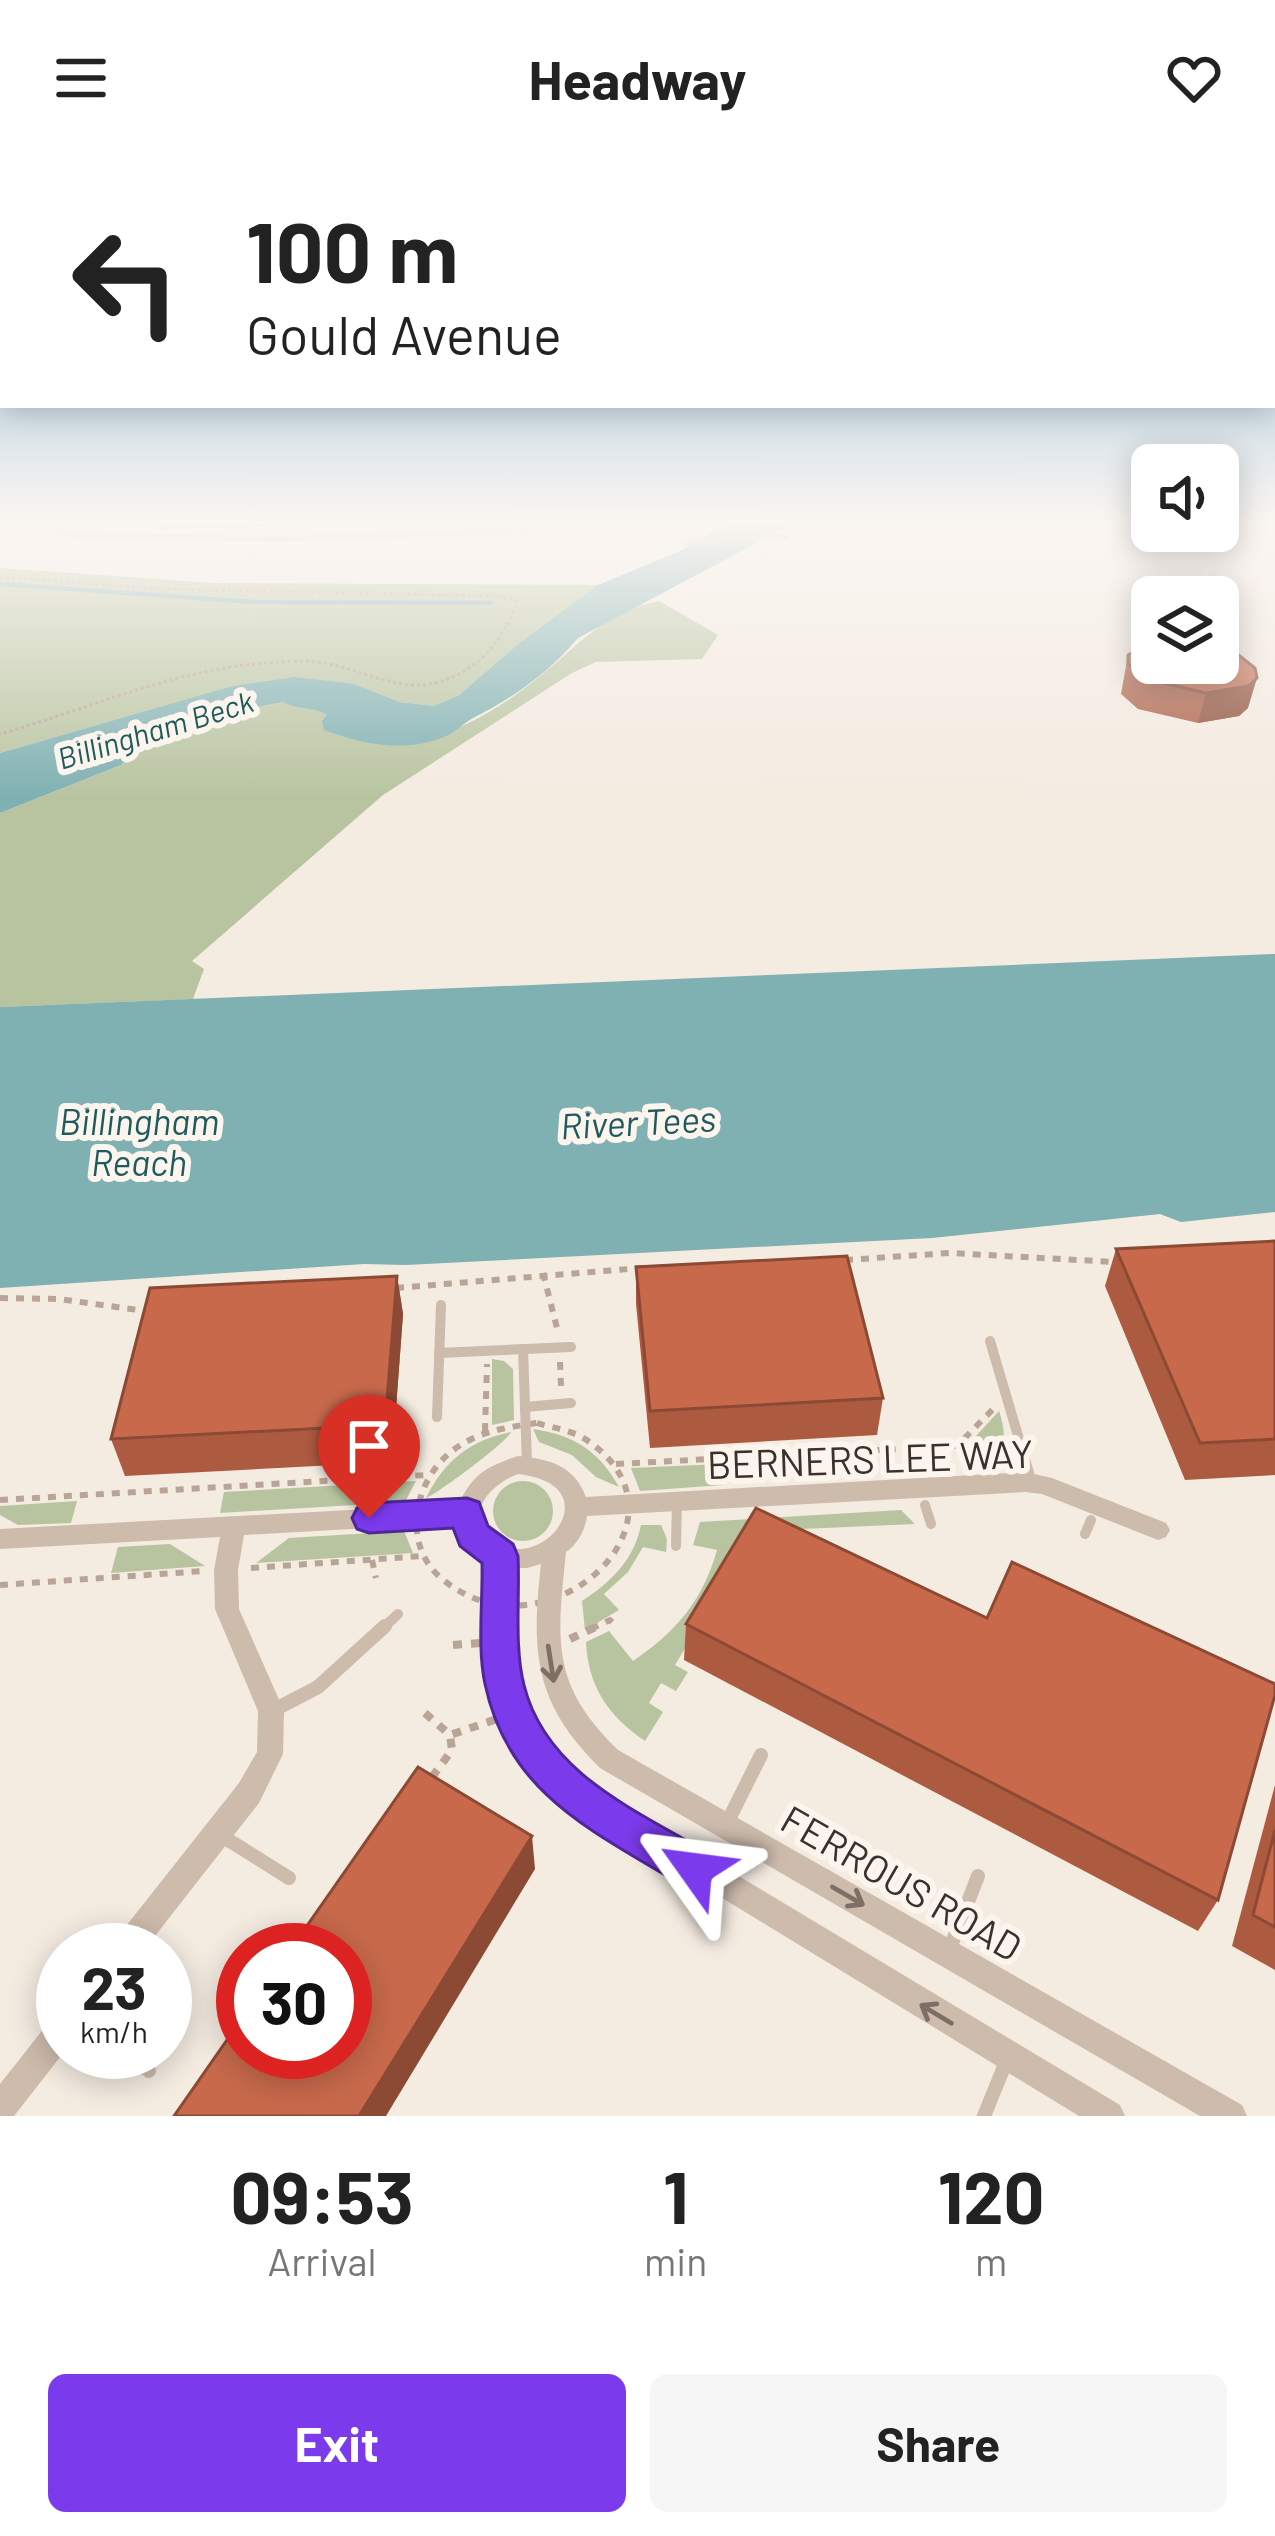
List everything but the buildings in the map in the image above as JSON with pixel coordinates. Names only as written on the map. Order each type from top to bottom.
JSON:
[{"type":"street","points":[[527,1464],[562,1477],[574,1490],[578,1507],[572,1529],[555,1548],[528,1558],[500,1556],[473,1535],[467,1513],[470,1497],[485,1478],[527,1464]]},
{"type":"street","name":"BERNERS LEE WAY","points":[[578,1507],[1033,1483],[1157,1530]]},
{"type":"street","points":[[0,1539],[467,1513]]},
{"type":"street","points":[[146,1923],[261,1775],[270,1754],[271,1711],[227,1609],[226,1570],[234,1526]]},
{"type":"street","name":"FERROUS ROAD","points":[[555,1548],[548,1647],[560,1701],[589,1742],[609,1759],[1231,2116]]},
{"type":"street","points":[[500,1556],[500,1654],[509,1705],[527,1744],[562,1785],[1109,2116]]},
{"type":"street","points":[[0,2108],[36,2063]]},
{"type":"lane","points":[[437,1417],[441,1305]]},
{"type":"lane","points":[[990,1342],[1033,1483]]},
{"type":"lane","points":[[439,1353],[571,1347]]},
{"type":"lane","points":[[523,1349],[527,1464]]},
{"type":"lane","points":[[525,1407],[571,1403]]},
{"type":"lane","points":[[676,1501],[676,1546]]},
{"type":"lane","points":[[925,1505],[931,1524]]},
{"type":"lane","points":[[1085,1534],[1091,1520]]},
{"type":"lane","points":[[271,1711],[318,1687],[398,1614]]},
{"type":"lane","points":[[725,1826],[761,1755]]},
{"type":"lane","points":[[217,1833],[289,1878]]},
{"type":"lane","points":[[948,1953],[978,1876]]},
{"type":"lane","points":[[984,2116],[1007,2056]]},
{"type":"path","points":[[0,734],[118,699],[144,684],[236,664],[334,660],[387,686],[434,684],[465,674],[514,615]]},
{"type":"path","points":[[825,1262],[950,1253],[1124,1262]]},
{"type":"path","points":[[396,1288],[647,1268]]},
{"type":"path","points":[[0,1298],[59,1299],[145,1311]]},
{"type":"path","points":[[616,1464],[957,1446],[996,1407]]},
{"type":"path","points":[[525,1423],[576,1432],[616,1464],[631,1504],[623,1544],[611,1563],[574,1592],[549,1602],[500,1605],[476,1599],[436,1574],[416,1536],[415,1516],[428,1475],[454,1446],[474,1435],[525,1423]]},
{"type":"path","points":[[0,1500],[428,1475]]},
{"type":"path","points":[[372,1560],[376,1578]]},
{"type":"path","points":[[548,1647],[610,1620],[615,1625]]},
{"type":"path","points":[[453,1645],[487,1642]]},
{"type":"path","points":[[424,1713],[451,1736],[452,1750],[428,1784]]},
{"type":"path","points":[[451,1736],[497,1719]]},
{"type":"green space","points":[[0,615],[557,615],[459,695],[434,706],[400,702],[354,684],[228,687],[0,753]]},
{"type":"green space","points":[[619,615],[684,615],[718,635],[702,659],[596,662],[572,673],[383,795],[192,961],[204,969],[193,999],[0,1007],[0,813],[121,765],[134,752],[173,731],[284,702],[328,715],[325,730],[358,740],[420,740],[449,731],[506,702]]},
{"type":"green space","points":[[492,1359],[513,1369],[514,1420],[492,1425]]},
{"type":"green space","points":[[999,1411],[1002,1451],[991,1464],[969,1471],[963,1450]]},
{"type":"green space","points":[[533,1429],[584,1447],[619,1487],[596,1477],[572,1455],[539,1442]]},
{"type":"green space","points":[[511,1432],[472,1467],[426,1498],[460,1454],[483,1440]]},
{"type":"green space","points":[[720,1464],[723,1485],[640,1491],[631,1468]]},
{"type":"green space","points":[[416,1481],[405,1502],[220,1513],[224,1492]]},
{"type":"green space","points":[[523,1481],[544,1490],[553,1511],[544,1532],[523,1541],[502,1532],[493,1511],[502,1490]]},
{"type":"green space","points":[[77,1501],[71,1523],[18,1525],[0,1515],[0,1506]]},
{"type":"green space","points":[[901,1510],[915,1524],[756,1531],[675,1665],[688,1672],[676,1691],[661,1683],[649,1703],[663,1712],[645,1741],[602,1699],[586,1642],[609,1631],[633,1661],[675,1626],[696,1599],[717,1550],[693,1545],[700,1522]]},
{"type":"green space","points":[[641,1525],[661,1525],[666,1552],[643,1547],[628,1572],[604,1594],[619,1610],[585,1630],[582,1601],[620,1569]]},
{"type":"green space","points":[[404,1531],[413,1553],[256,1563],[289,1538]]},
{"type":"green space","points":[[170,1544],[205,1566],[111,1573],[118,1547]]},
{"type":"water","name":"Billingham Beck","points":[[557,615],[620,615],[578,638],[556,662],[504,701],[429,742],[399,746],[353,739],[324,730],[322,721],[327,715],[283,702],[173,731],[121,765],[0,813],[0,753],[228,687],[295,677],[354,684],[400,702],[434,706],[459,695]]},
{"type":"water","name":"Billingham Reach","points":[[1275,954],[1275,1212],[1181,1222],[1160,1214],[932,1238],[364,1264],[0,1288],[0,1007]]},
{"type":"route","points":[[369,1518],[467,1513],[473,1535],[500,1556],[504,1683],[527,1744],[548,1772],[580,1800],[695,1869]]},
{"type":"water label","name":"River Tees","points":[[638,1121]]}]
